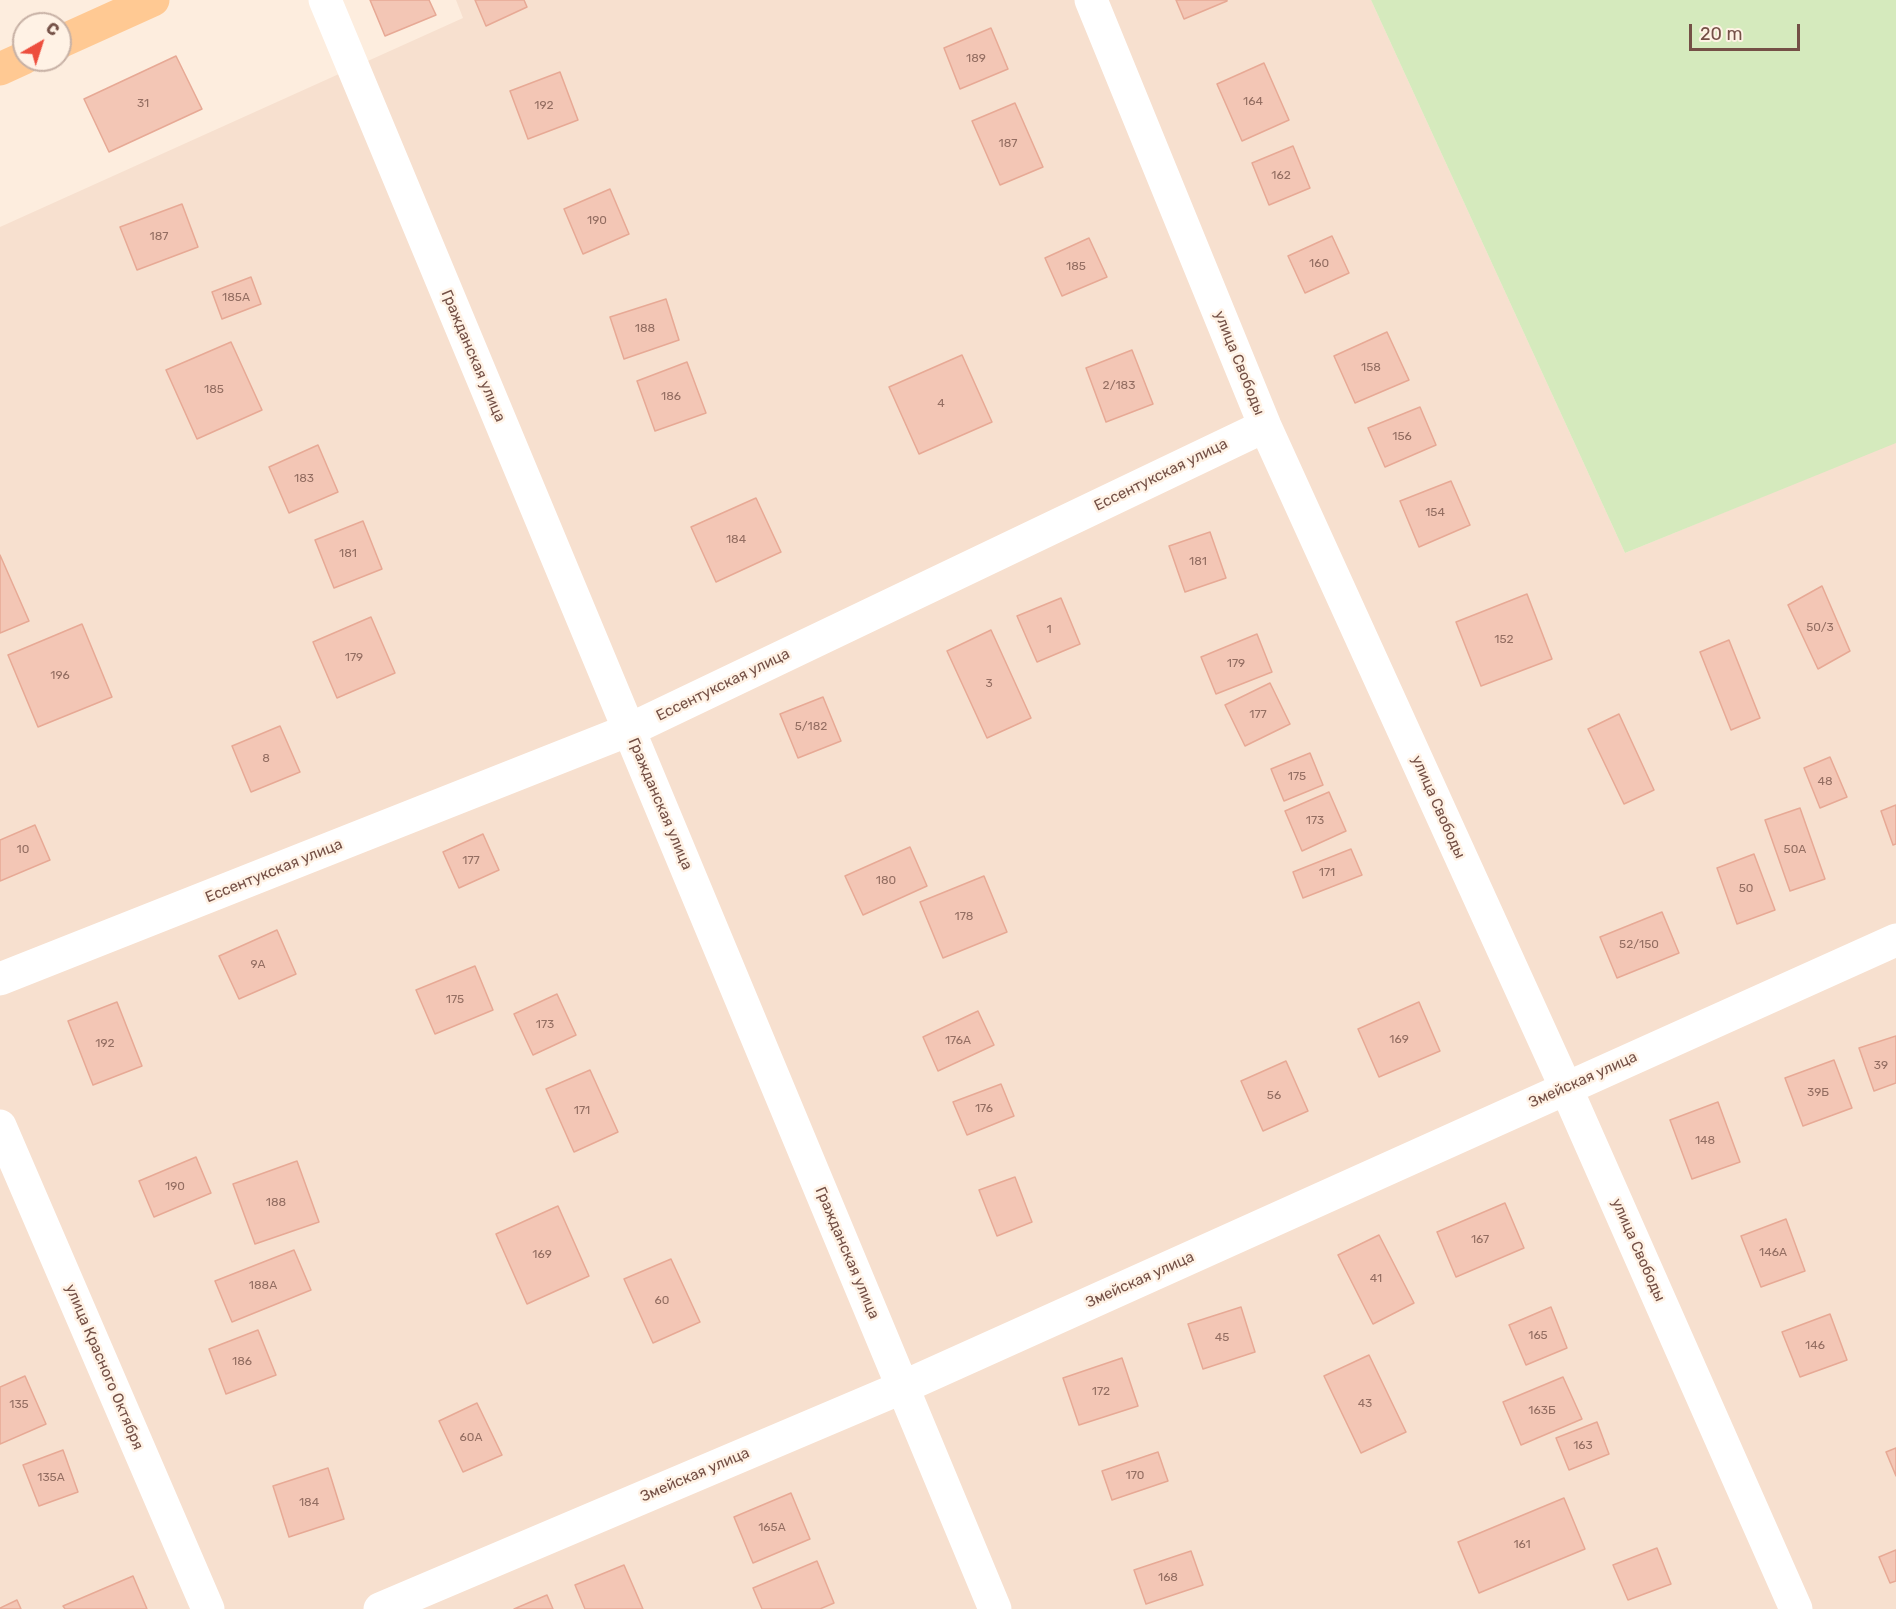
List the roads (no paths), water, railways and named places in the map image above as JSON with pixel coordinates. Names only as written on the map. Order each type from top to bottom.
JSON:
[{"type":"main road","points":[[72,37],[153,0]]},
{"type":"street","name":"Гражданская улица","points":[[325,0],[995,1609]]},
{"type":"street","name":"улица Свободы","points":[[1091,0],[1265,426],[1566,1088],[1796,1609]]},
{"type":"street","name":"Ессентукская улица","points":[[0,979],[629,730],[1265,426]]},
{"type":"street","name":"Змейская улица","points":[[380,1609],[903,1387],[1896,940]]},
{"type":"street","name":"улица Красного Октября","points":[[0,1126],[208,1609]]}]
